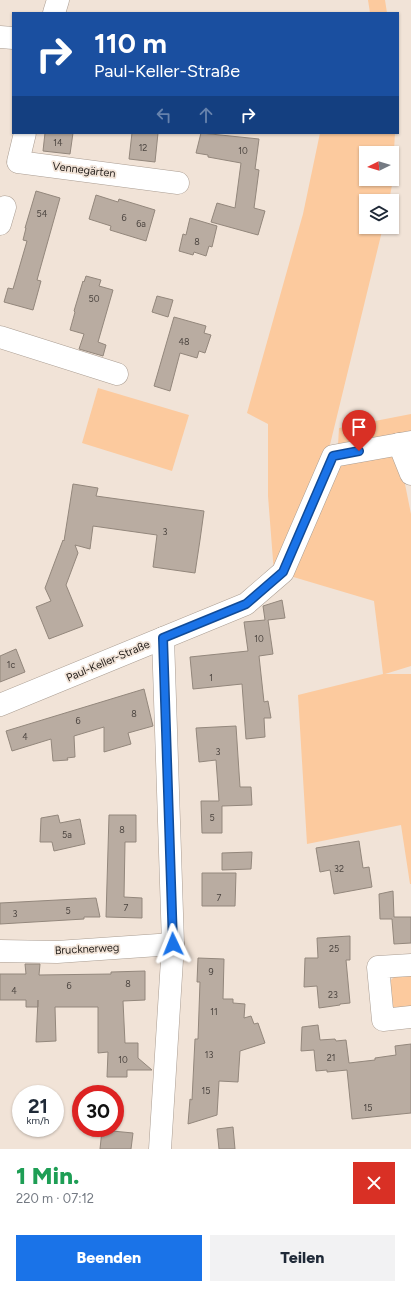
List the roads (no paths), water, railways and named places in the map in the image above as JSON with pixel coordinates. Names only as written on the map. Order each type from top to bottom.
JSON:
[{"type":"street","points":[[54,12],[58,0]]},
{"type":"street","points":[[0,37],[12,38]]},
{"type":"street","name":"Vennegärten","points":[[25,134],[18,162],[178,183]]},
{"type":"street","points":[[0,337],[117,374]]},
{"type":"street","points":[[405,443],[411,474]]},
{"type":"street","name":"Paul-Keller-Straße","points":[[0,705],[246,604],[283,572],[333,456],[405,443]]},
{"type":"street","points":[[160,1149],[173,944],[163,638]]},
{"type":"street","name":"Brucknerweg","points":[[0,951],[57,952],[173,944]]},
{"type":"street","points":[[411,965],[378,967],[383,1020],[411,1017]]}]
